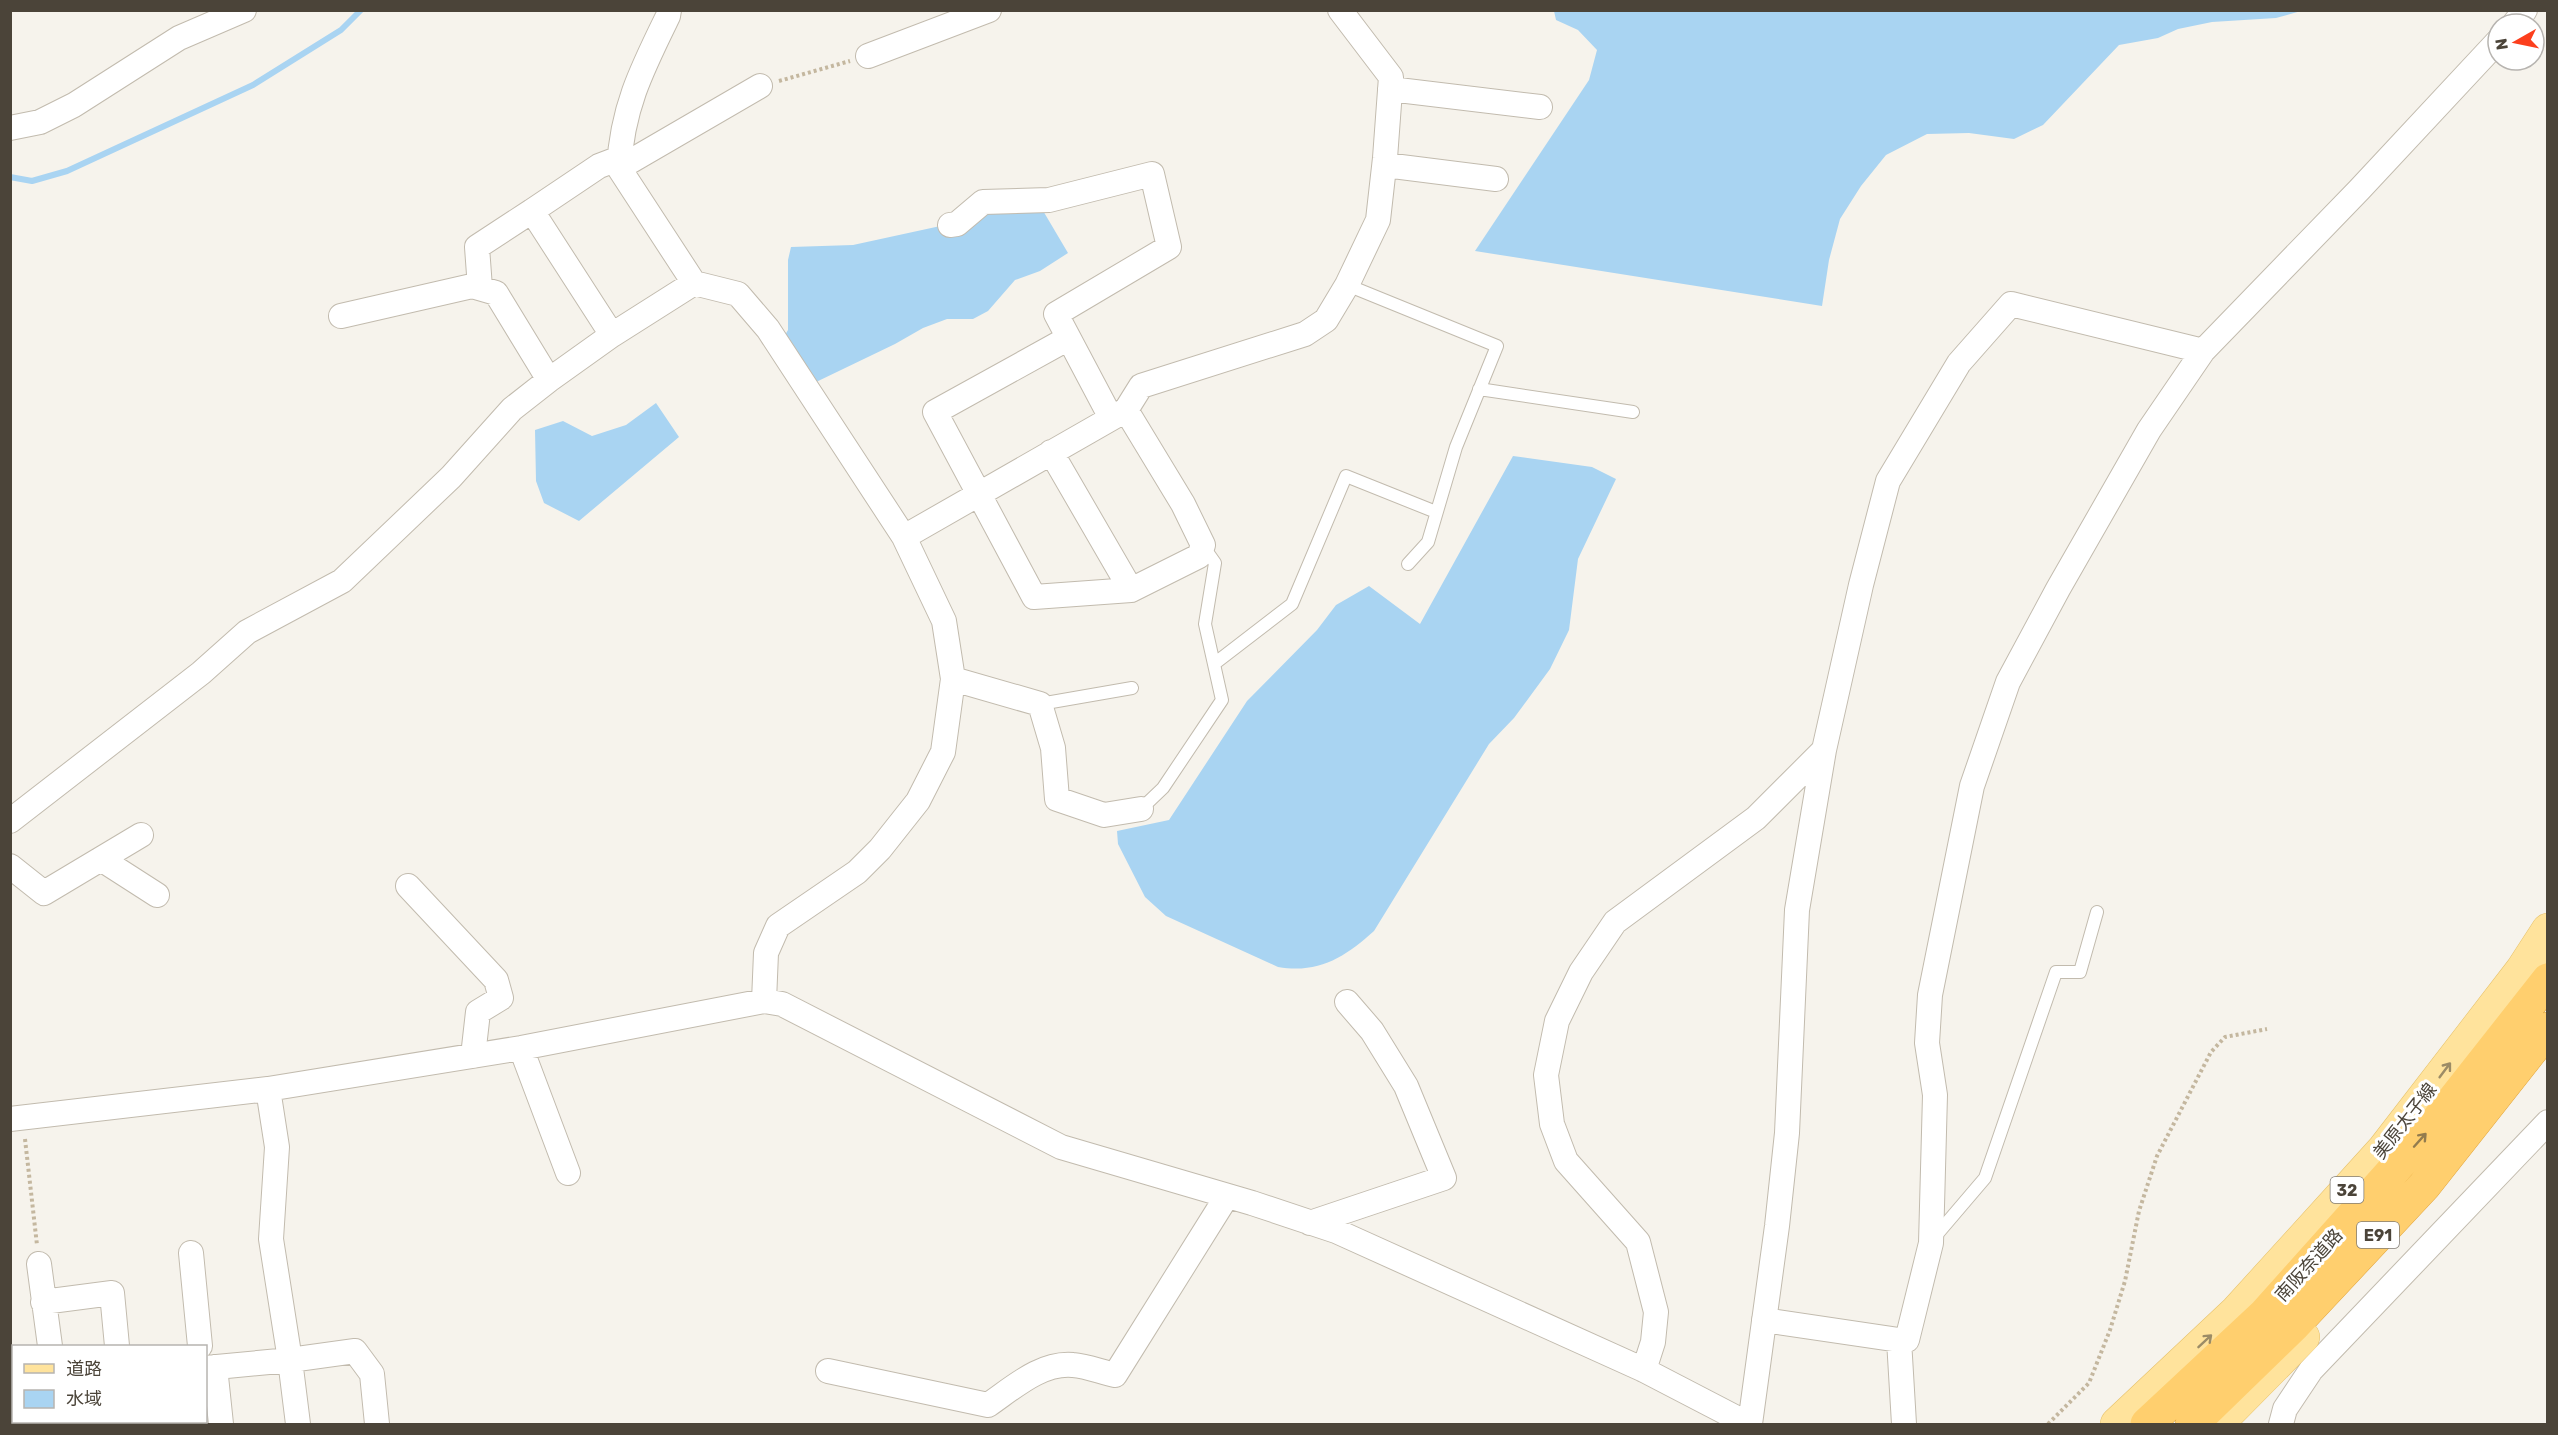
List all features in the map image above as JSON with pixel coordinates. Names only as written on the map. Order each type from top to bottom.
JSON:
[{"type":"highway","points":[[2460,1093],[2547,964]]},
{"type":"highway","name":"南阪奈道路","points":[[2147,1425],[2265,1314],[2460,1093],[2547,980]]},
{"type":"highway","name":"南阪奈道路","points":[[2192,1425],[2293,1326],[2424,1186],[2547,1029]]},
{"type":"highway","points":[[2424,1186],[2487,1116],[2547,1042]]},
{"type":"main road","name":"美原太子線","points":[[2117,1425],[2236,1312],[2384,1149],[2522,970],[2547,930]]},
{"type":"main road","points":[[2217,1425],[2338,1302],[2419,1209],[2547,1042]]},
{"type":"street","points":[[10,128],[40,122],[74,105],[179,39],[244,10]]},
{"type":"street","points":[[669,10],[637,80],[628,106],[619,163],[694,283],[738,294],[768,329],[904,537],[944,621],[953,679],[943,752],[918,801],[880,849],[857,872],[778,926],[766,953],[764,1001]]},
{"type":"street","points":[[868,56],[989,10]]},
{"type":"street","points":[[904,537],[1119,414],[1141,386],[1305,334],[1326,320],[1347,285],[1377,220],[1385,165],[1391,77],[1340,10]]},
{"type":"street","points":[[1764,1320],[1907,1340],[1930,1243],[1935,1095],[1927,1043],[1930,995],[1972,786],[2008,682],[2149,430],[2203,351],[2359,190],[2486,54]]},
{"type":"street","points":[[480,288],[477,247],[599,166],[619,163],[760,86]]},
{"type":"street","points":[[1390,89],[1540,107]]},
{"type":"street","points":[[1385,165],[1496,179]]},
{"type":"street","points":[[950,225],[957,224],[984,202],[1049,200],[1152,174],[1169,247],[1056,314],[1067,339],[1183,504],[1203,545],[1199,556],[1131,590],[1034,597],[935,412],[1067,339]]},
{"type":"street","points":[[532,211],[612,335]]},
{"type":"street","points":[[10,821],[201,673],[247,632],[342,581],[452,477],[512,409],[612,335],[694,283]]},
{"type":"street","points":[[341,316],[472,286],[480,288],[496,293],[549,380]]},
{"type":"street","points":[[17,1118],[268,1089],[521,1048],[764,1001],[782,1004],[1061,1147],[1227,1196],[1336,1232],[1644,1370],[1749,1425],[1787,1133],[1797,910],[1824,750],[1861,585],[1888,481],[1959,363],[2011,304],[2203,351]]},
{"type":"street","points":[[1051,452],[1131,590]]},
{"type":"street","points":[[953,679],[1040,704],[1053,748],[1057,799],[1104,815],[1141,809]]},
{"type":"street","points":[[1644,1370],[1653,1342],[1656,1312],[1638,1242],[1566,1161],[1552,1124],[1546,1075],[1557,1021],[1581,972],[1615,922],[1756,818],[1824,750]]},
{"type":"street","points":[[10,866],[44,893],[141,835]]},
{"type":"street","points":[[101,859],[157,895]]},
{"type":"street","points":[[408,886],[496,980],[501,998],[478,1012],[473,1056]]},
{"type":"street","points":[[1310,1223],[1444,1178],[1406,1086],[1372,1031],[1347,1002]]},
{"type":"street","points":[[521,1048],[568,1173]]},
{"type":"street","points":[[268,1089],[277,1147],[271,1239],[298,1425]]},
{"type":"street","points":[[2281,1425],[2285,1408],[2311,1370],[2547,1122]]},
{"type":"street","points":[[828,1371],[988,1405],[1030,1376],[1052,1366],[1073,1365],[1115,1375],[1227,1196]]},
{"type":"street","points":[[191,1253],[200,1345]]},
{"type":"street","points":[[39,1264],[50,1345]]},
{"type":"street","points":[[43,1302],[112,1293],[117,1345]]},
{"type":"street","points":[[1899,1340],[1904,1425]]},
{"type":"street","points":[[221,1425],[210,1368],[356,1351],[372,1374],[377,1425]]},
{"type":"lane","points":[[1347,285],[1497,346],[1456,447],[1428,542],[1408,564]]},
{"type":"lane","points":[[1479,389],[1633,412]]},
{"type":"lane","points":[[1214,664],[1292,604],[1346,476],[1436,512]]},
{"type":"lane","points":[[1141,809],[1163,788],[1222,700],[1205,624],[1215,563],[1203,545]]},
{"type":"lane","points":[[1040,704],[1132,688]]},
{"type":"lane","points":[[1930,1243],[1985,1178],[2056,972],[2080,972],[2097,912]]},
{"type":"path","points":[[760,86],[868,56]]},
{"type":"path","points":[[2048,1425],[2089,1383],[2110,1330],[2125,1281],[2139,1211],[2157,1156],[2211,1052],[2225,1037],[2267,1029]]},
{"type":"path","points":[[17,1118],[39,1264]]},
{"type":"water","points":[[1554,10],[2301,11],[2276,18],[2212,22],[2178,29],[2158,38],[2119,45],[2043,125],[2014,139],[1969,133],[1927,134],[1886,155],[1861,186],[1840,219],[1829,260],[1822,306],[1475,251],[1589,80],[1597,50],[1578,30],[1556,20]]},
{"type":"water","points":[[1042,209],[1068,253],[1040,271],[1015,280],[988,311],[973,319],[947,319],[923,328],[814,383],[785,335],[788,330],[788,260],[791,247],[853,245],[945,225],[985,210]]},
{"type":"water","points":[[656,403],[679,437],[579,521],[544,503],[536,481],[535,430],[563,421],[592,436],[626,425]]},
{"type":"water","points":[[1513,456],[1592,467],[1616,479],[1578,559],[1569,630],[1550,669],[1514,718],[1489,744],[1374,931],[1342,956],[1319,966],[1293,969],[1278,967],[1166,916],[1145,897],[1118,844],[1117,831],[1169,820],[1247,701],[1317,630],[1336,605],[1369,586],[1420,624]]},
{"type":"waterway","points":[[10,177],[32,181],[67,171],[253,85],[341,30],[361,10]]}]
